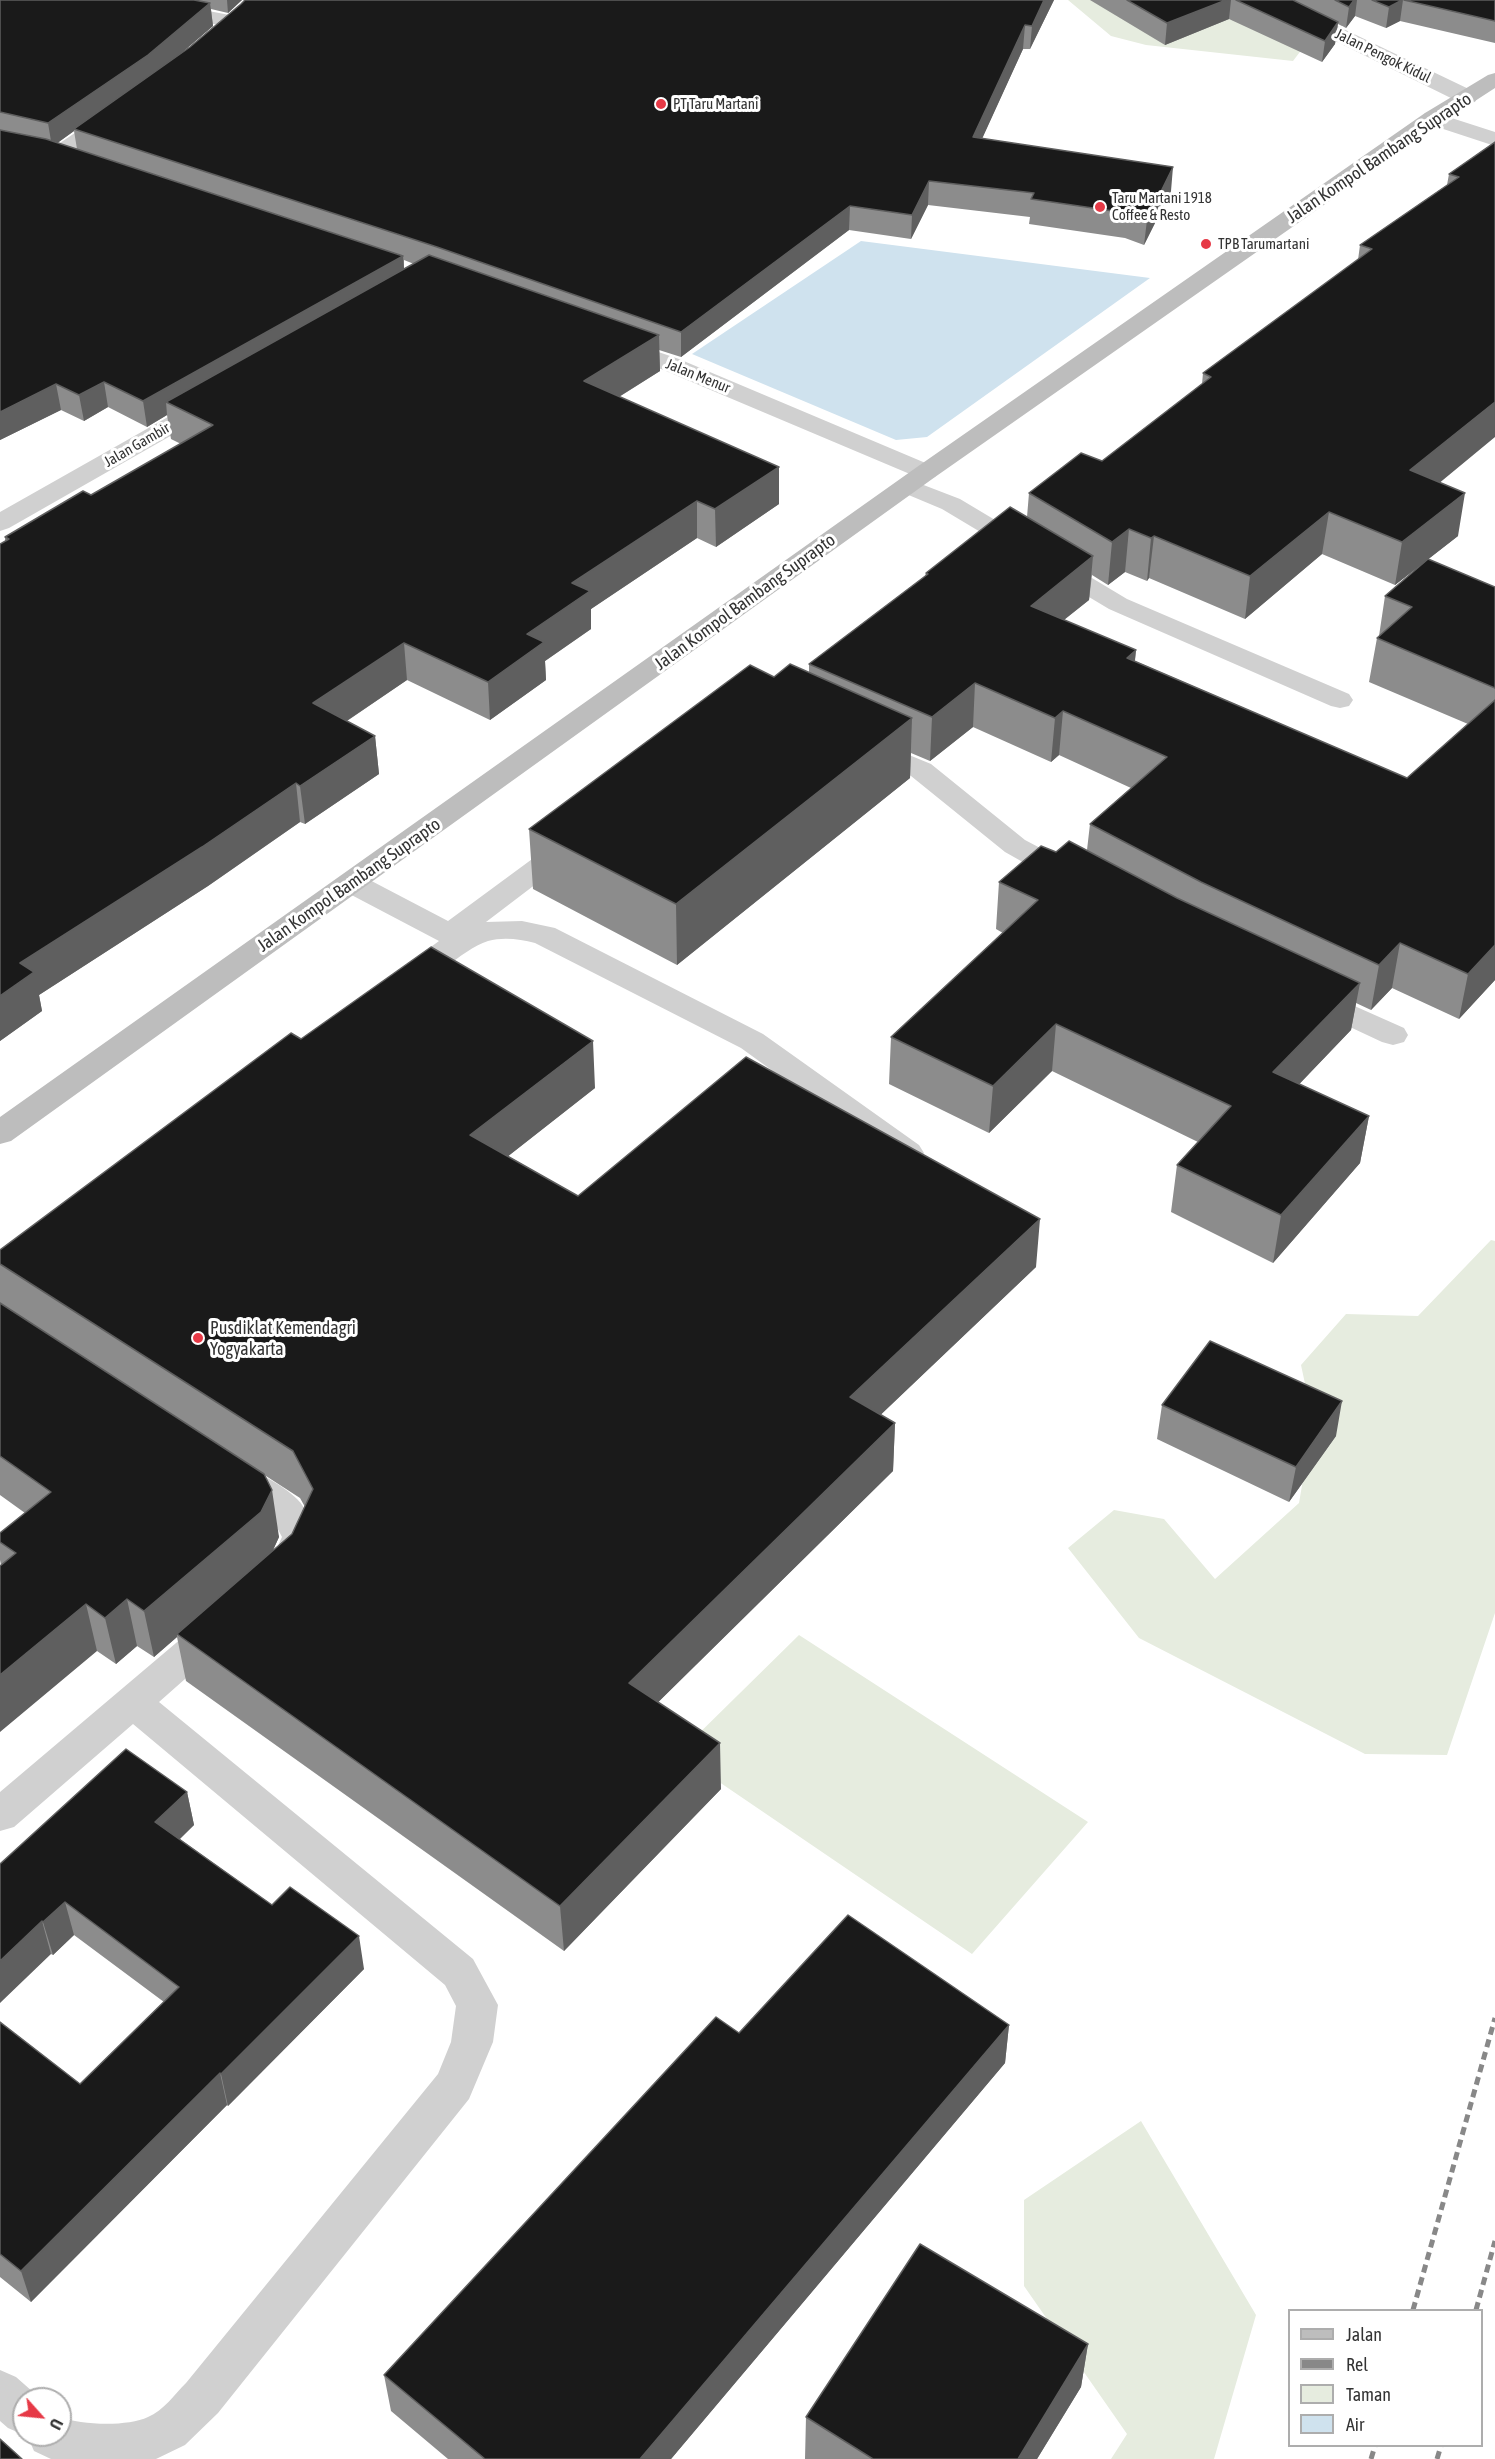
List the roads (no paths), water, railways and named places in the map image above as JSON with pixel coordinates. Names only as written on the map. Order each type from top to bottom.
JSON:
[{"type":"street","points":[[117,0],[241,15],[217,37]]},
{"type":"street","name":"Jalan Pengok Kidul","points":[[1267,0],[1467,97]]},
{"type":"street","name":"Jalan Kompol Bambang Suprapto","points":[[0,1133],[917,479],[1433,118],[1495,79]]},
{"type":"street","points":[[78,163],[44,154],[130,106]]},
{"type":"street","points":[[1433,118],[1495,139]]},
{"type":"street","name":"Jalan Menur","points":[[593,337],[670,364],[917,479]]},
{"type":"street","name":"Jalan Gambir","points":[[0,523],[225,395]]},
{"type":"street","points":[[848,737],[921,770],[1015,846],[1089,886]]},
{"type":"street","points":[[383,997],[592,828]]},
{"type":"street","points":[[352,883],[455,937],[500,927],[523,928],[544,934],[752,1041],[934,1171]]},
{"type":"street","points":[[1288,985],[1393,1035]]},
{"type":"street","points":[[0,1815],[285,1569],[300,1537],[286,1510],[207,1458]]},
{"type":"street","points":[[72,2443],[128,2445],[163,2434],[202,2398],[454,2086],[472,2042],[477,2005],[459,1972],[133,1702]]},
{"type":"street","points":[[0,2392],[12,2402]]},
{"type":"lane","points":[[917,479],[951,504],[1118,604],[1340,700]]},
{"type":"water","points":[[861,241],[1150,278],[927,437],[896,440],[692,354]]},
{"type":"railway","points":[[1413,2309],[1495,2018]]},
{"type":"railway","points":[[1476,2309],[1495,2241]]},
{"type":"railway","points":[[1371,2459],[1375,2447]]},
{"type":"railway","points":[[1437,2459],[1441,2447]]},
{"type":"place","name":"PT Taru Martani","points":[[661,104]]},
{"type":"place","name":"Taru Martani 1918 Coffee & Resto","points":[[1100,207]]},
{"type":"place","name":"TPB Tarumartani","points":[[1206,244]]},
{"type":"place","name":"Pusdiklat Kemendagri Yogyakarta","points":[[198,1338]]}]
